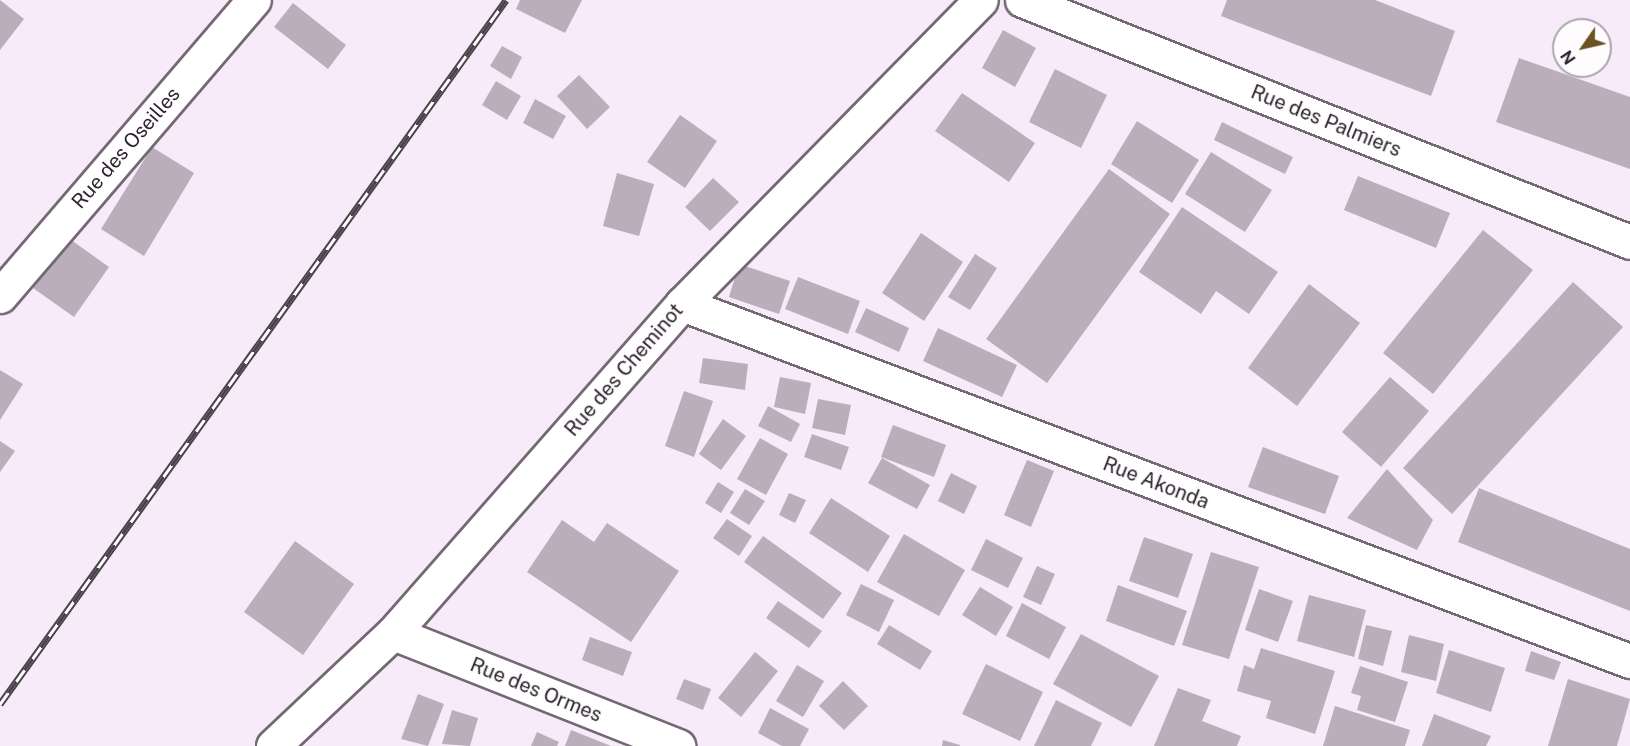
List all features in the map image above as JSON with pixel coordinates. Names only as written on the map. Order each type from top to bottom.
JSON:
[{"type":"street","name":"Rue des Oseilles","points":[[4,284],[254,0]]},
{"type":"street","name":"Rue des Cheminot","points":[[273,746],[393,633],[682,304],[981,0]]},
{"type":"street","name":"Rue des Palmiers","points":[[1022,0],[1630,242]]},
{"type":"street","name":"Rue Akonda","points":[[682,304],[1630,661]]},
{"type":"street","name":"Rue des Ormes","points":[[393,633],[678,746]]},
{"type":"building","points":[[0,0],[24,19],[0,50]]},
{"type":"building","points":[[520,0],[582,0],[565,33],[516,9]]},
{"type":"building","points":[[1227,0],[1375,0],[1455,31],[1431,96],[1221,16]]},
{"type":"building","points":[[293,3],[346,45],[328,69],[274,27]]},
{"type":"building","points":[[1003,30],[1036,48],[1015,87],[982,68]]},
{"type":"building","points":[[502,46],[522,57],[511,79],[490,66]]},
{"type":"building","points":[[1519,58],[1552,70],[1552,78],[1576,78],[1630,97],[1630,169],[1496,122]]},
{"type":"building","points":[[1055,69],[1107,95],[1081,148],[1029,122]]},
{"type":"building","points":[[579,75],[610,107],[587,129],[557,96]]},
{"type":"building","points":[[496,81],[521,96],[507,120],[482,105]]},
{"type":"building","points":[[962,93],[1035,143],[1009,182],[935,131]]},
{"type":"building","points":[[535,99],[566,116],[553,139],[523,123]]},
{"type":"building","points":[[680,115],[717,141],[685,188],[647,162]]},
{"type":"building","points":[[1137,121],[1199,160],[1172,203],[1111,164]]},
{"type":"building","points":[[1222,122],[1293,157],[1285,174],[1214,140]]},
{"type":"building","points":[[152,147],[194,173],[144,256],[101,229]]},
{"type":"building","points":[[1211,152],[1272,190],[1245,232],[1185,194]]},
{"type":"building","points":[[1109,169],[1170,214],[1047,383],[986,339]]},
{"type":"building","points":[[617,173],[654,184],[639,236],[603,226]]},
{"type":"building","points":[[1358,176],[1450,213],[1436,248],[1344,210]]},
{"type":"building","points":[[713,178],[739,202],[710,231],[685,207]]},
{"type":"building","points":[[1182,207],[1278,272],[1249,314],[1216,291],[1201,314],[1139,272]]},
{"type":"building","points":[[1483,230],[1533,270],[1433,394],[1383,353]]},
{"type":"building","points":[[921,233],[963,262],[924,321],[882,293]]},
{"type":"building","points":[[67,237],[109,267],[74,317],[33,288]]},
{"type":"building","points":[[975,254],[997,268],[970,310],[948,297]]},
{"type":"building","points":[[739,264],[790,281],[779,314],[729,297]]},
{"type":"building","points":[[798,277],[860,301],[848,334],[785,309]]},
{"type":"building","points":[[1573,282],[1623,327],[1452,514],[1403,468]]},
{"type":"building","points":[[1309,284],[1360,323],[1297,406],[1248,368]]},
{"type":"building","points":[[866,308],[909,328],[899,352],[855,332]]},
{"type":"building","points":[[938,328],[1017,365],[1002,397],[923,361]]},
{"type":"building","points":[[703,358],[748,364],[745,390],[699,383]]},
{"type":"building","points":[[0,370],[23,384],[0,420]]},
{"type":"building","points":[[780,377],[811,383],[805,414],[774,407]]},
{"type":"building","points":[[1390,377],[1429,411],[1381,467],[1342,432]]},
{"type":"building","points":[[684,391],[713,401],[694,457],[665,446]]},
{"type":"building","points":[[818,399],[851,405],[845,435],[812,428]]},
{"type":"building","points":[[768,406],[800,424],[791,442],[758,426]]},
{"type":"building","points":[[723,419],[746,436],[721,470],[699,454]]},
{"type":"building","points":[[893,425],[946,445],[934,477],[881,457]]},
{"type":"building","points":[[812,434],[849,447],[841,470],[804,457]]},
{"type":"building","points":[[760,438],[788,454],[766,495],[737,479]]},
{"type":"building","points":[[0,441],[15,451],[0,472]]},
{"type":"building","points":[[1263,447],[1339,476],[1325,514],[1248,487]]},
{"type":"building","points":[[882,458],[930,485],[917,509],[868,483]]},
{"type":"building","points":[[1027,460],[1054,471],[1031,527],[1004,515]]},
{"type":"building","points":[[1387,469],[1433,520],[1417,550],[1347,518]]},
{"type":"building","points":[[951,473],[977,486],[964,514],[938,501]]},
{"type":"building","points":[[718,482],[734,492],[721,513],[705,503]]},
{"type":"building","points":[[1479,488],[1630,549],[1630,611],[1458,542]]},
{"type":"building","points":[[745,489],[765,501],[749,525],[730,513]]},
{"type":"building","points":[[789,493],[806,500],[795,523],[779,515]]},
{"type":"building","points":[[831,498],[890,536],[868,572],[809,533]]},
{"type":"building","points":[[727,519],[752,536],[739,556],[713,538]]},
{"type":"building","points":[[562,520],[594,542],[607,523],[679,571],[631,642],[527,572]]},
{"type":"building","points":[[904,534],[965,570],[939,616],[877,582]]},
{"type":"building","points":[[763,536],[842,593],[823,619],[744,562]]},
{"type":"building","points":[[1144,537],[1193,554],[1178,598],[1129,581]]},
{"type":"building","points":[[986,539],[1023,558],[1008,588],[971,570]]},
{"type":"building","points":[[295,541],[354,584],[303,655],[244,612]]},
{"type":"building","points":[[1211,552],[1259,567],[1229,659],[1182,645]]},
{"type":"building","points":[[1037,566],[1055,574],[1041,605],[1023,597]]},
{"type":"building","points":[[861,584],[894,600],[879,632],[846,615]]},
{"type":"building","points":[[1118,585],[1187,611],[1174,646],[1106,621]]},
{"type":"building","points":[[980,587],[1013,607],[996,636],[962,615]]},
{"type":"building","points":[[1259,589],[1293,601],[1278,642],[1245,630]]},
{"type":"building","points":[[1309,595],[1366,610],[1354,657],[1297,641]]},
{"type":"building","points":[[778,601],[822,631],[809,648],[766,618]]},
{"type":"building","points":[[1022,603],[1066,627],[1049,659],[1006,636]]},
{"type":"building","points":[[889,625],[932,651],[920,670],[877,644]]},
{"type":"building","points":[[1366,625],[1392,631],[1383,666],[1358,659]]},
{"type":"building","points":[[1081,634],[1159,676],[1131,727],[1053,684]]},
{"type":"building","points":[[1409,635],[1444,644],[1436,681],[1401,672]]},
{"type":"building","points":[[590,637],[632,652],[623,676],[582,660]]},
{"type":"building","points":[[1261,648],[1335,671],[1315,734],[1266,718],[1271,701],[1237,691],[1244,665],[1254,669]]},
{"type":"building","points":[[1449,650],[1505,668],[1491,712],[1436,693]]},
{"type":"building","points":[[1531,651],[1561,662],[1554,680],[1525,671]]},
{"type":"building","points":[[755,652],[778,671],[741,717],[718,698]]},
{"type":"building","points":[[986,664],[1043,692],[1020,741],[962,714]]},
{"type":"building","points":[[797,665],[824,681],[803,717],[776,701]]},
{"type":"building","points":[[1360,666],[1408,682],[1395,722],[1357,710],[1361,696],[1351,693]]},
{"type":"building","points":[[684,679],[711,689],[703,710],[676,699]]},
{"type":"building","points":[[1568,679],[1630,699],[1617,746],[1548,746]]},
{"type":"building","points":[[843,681],[868,706],[844,730],[819,706]]},
{"type":"building","points":[[1178,688],[1211,700],[1202,721],[1241,736],[1237,746],[1154,746]]},
{"type":"building","points":[[418,694],[444,704],[428,746],[401,739]]},
{"type":"building","points":[[1056,700],[1102,723],[1091,746],[1034,746]]},
{"type":"building","points":[[1335,706],[1410,730],[1405,746],[1323,746]]},
{"type":"building","points":[[770,708],[809,729],[800,746],[782,746],[758,733]]},
{"type":"building","points":[[452,710],[478,718],[470,746],[442,744]]},
{"type":"building","points":[[1434,714],[1491,736],[1486,746],[1422,746]]},
{"type":"building","points":[[571,730],[611,746],[565,746]]},
{"type":"building","points":[[537,732],[559,742],[557,746],[531,746]]},
{"type":"building","points":[[943,740],[960,745],[960,746],[942,746]]},
{"type":"railway","points":[[0,704],[506,0]]}]
